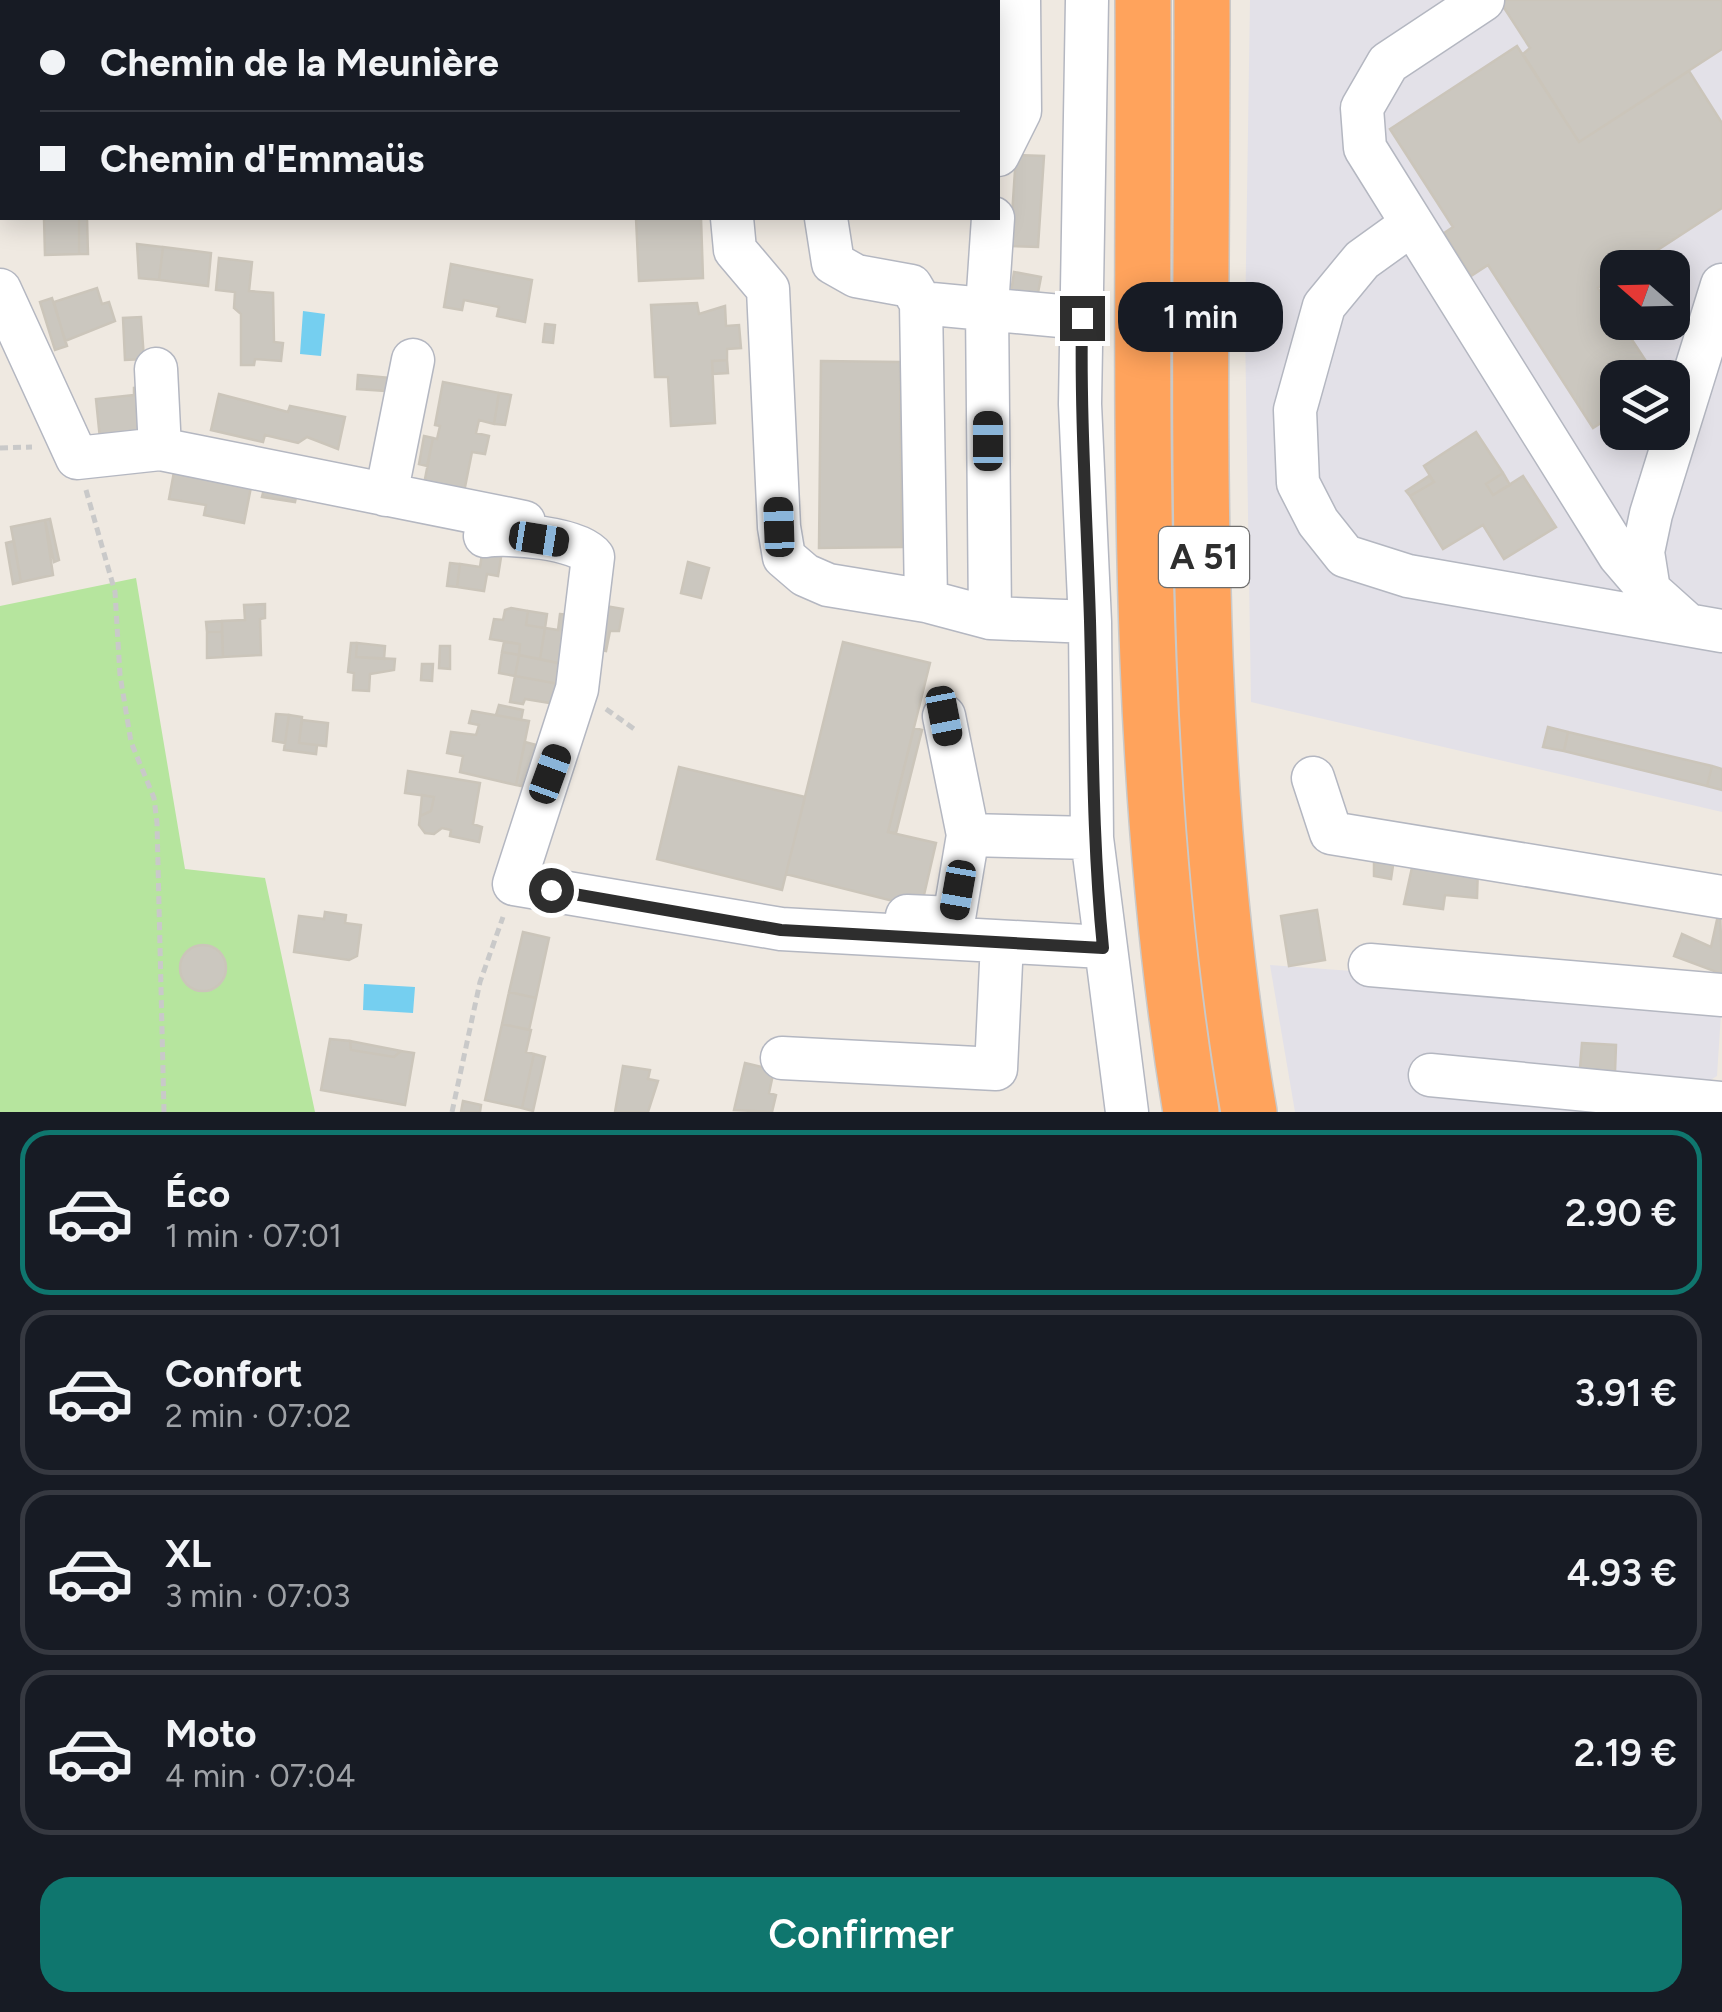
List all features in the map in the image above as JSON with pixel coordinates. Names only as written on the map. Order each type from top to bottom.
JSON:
[{"type":"highway","name":"A 51","points":[[1143,0],[1143,582],[1162,869],[1191,1112]]},
{"type":"highway","name":"A 51","points":[[1202,0],[1205,606],[1220,870],[1249,1112]]},
{"type":"street","points":[[1000,151],[1020,111],[1018,0]]},
{"type":"street","points":[[1088,0],[1080,404],[1090,622],[1092,838],[1103,948],[1127,1112]]},
{"type":"street","points":[[1456,7],[1388,63],[1362,108],[1364,148],[1618,554],[1649,590],[1705,628]]},
{"type":"street","points":[[732,220],[735,250],[768,288],[779,527],[784,556],[805,575],[828,585],[926,600],[990,618],[1090,622]]},
{"type":"street","points":[[826,220],[833,263],[856,276],[912,286],[920,303],[926,600]]},
{"type":"street","points":[[990,618],[987,307],[993,220]]},
{"type":"street","points":[[1412,224],[1362,260],[1324,306],[1295,410],[1298,483],[1318,522],[1345,556],[1408,576],[1705,628]]},
{"type":"street","points":[[1649,590],[1643,552],[1651,514],[1722,285]]},
{"type":"street","points":[[0,290],[77,458],[160,449],[542,522]]},
{"type":"street","points":[[920,303],[1082,318]]},
{"type":"street","points":[[386,494],[413,360]]},
{"type":"street","points":[[156,370],[160,449]]},
{"type":"street","points":[[485,536],[500,533],[578,545],[593,557],[577,688],[514,884],[781,930],[1103,948]]},
{"type":"street","points":[[738,901],[854,914],[954,918],[968,835],[944,716]]},
{"type":"street","points":[[1312,778],[1331,833],[1722,898]]},
{"type":"street","points":[[968,835],[1092,838]]},
{"type":"street","points":[[782,1058],[996,1069],[1002,942]]},
{"type":"street","points":[[1370,965],[1722,995]]},
{"type":"street","points":[[1430,1075],[1722,1103]]},
{"type":"path","points":[[77,458],[116,592],[120,676],[131,742],[154,798],[164,1112]]},
{"type":"path","points":[[452,1112],[480,982],[514,884]]},
{"type":"shaded area","points":[[1250,0],[1722,0],[1722,812],[1251,702],[1245,327]]},
{"type":"shaded area","points":[[1270,965],[1722,998],[1717,1076],[1709,1081],[1704,1112],[1295,1112]]},
{"type":"green space","points":[[136,578],[185,869],[265,878],[315,1112],[0,1112],[0,606]]},
{"type":"water","points":[[303,311],[325,314],[321,356],[300,354]]},
{"type":"water","points":[[364,984],[415,987],[413,1013],[363,1010]]},
{"type":"building","points":[[1499,0],[1722,0],[1722,49],[1579,142],[1523,54],[1530,48]]},
{"type":"building","points":[[1517,46],[1579,142],[1689,71],[1722,123],[1722,208],[1658,250],[1600,250],[1600,340],[1632,340],[1645,360],[1600,360],[1600,424],[1593,428],[1488,265],[1471,276],[1444,233],[1453,227],[1390,129]]},
{"type":"building","points":[[1016,155],[1044,156],[1038,247],[1010,246]]},
{"type":"building","points":[[44,220],[79,220],[79,254],[45,255]]},
{"type":"building","points":[[79,220],[87,220],[88,254],[79,254]]},
{"type":"building","points":[[636,220],[701,220],[703,278],[639,281]]},
{"type":"building","points":[[137,244],[163,247],[159,280],[139,278]]},
{"type":"building","points":[[163,247],[211,253],[208,286],[159,280]]},
{"type":"building","points":[[219,258],[252,262],[249,291],[273,293],[274,342],[283,343],[281,361],[255,359],[254,365],[241,365],[241,314],[234,308],[235,292],[216,290]]},
{"type":"building","points":[[451,264],[532,280],[525,322],[497,316],[499,307],[464,300],[462,310],[444,307]]},
{"type":"building","points":[[1014,272],[1041,277],[1037,298],[1011,293]]},
{"type":"building","points":[[97,288],[102,304],[109,302],[115,321],[65,341],[54,302]]},
{"type":"building","points":[[52,298],[67,346],[55,350],[40,302]]},
{"type":"building","points":[[697,303],[699,314],[725,306],[726,326],[739,325],[741,348],[727,349],[727,360],[712,361],[715,423],[671,426],[668,377],[655,377],[651,305]]},
{"type":"building","points":[[141,317],[144,359],[125,360],[123,318]]},
{"type":"building","points":[[545,324],[555,325],[553,343],[543,342]]},
{"type":"building","points":[[727,360],[728,373],[713,374],[712,361]]},
{"type":"building","points":[[821,361],[900,362],[902,547],[819,548]]},
{"type":"building","points":[[358,375],[403,379],[400,392],[357,389]]},
{"type":"building","points":[[443,382],[499,393],[494,424],[479,420],[476,433],[489,436],[485,454],[472,452],[464,492],[424,484],[433,438],[437,439],[440,426],[435,425]]},
{"type":"building","points":[[146,387],[148,436],[100,439],[96,399],[134,395],[134,388]]},
{"type":"building","points":[[499,393],[511,395],[505,425],[494,424]]},
{"type":"building","points":[[219,394],[288,412],[290,406],[345,417],[338,449],[307,437],[298,443],[265,435],[263,442],[211,430]]},
{"type":"building","points":[[1476,432],[1503,473],[1486,484],[1493,495],[1523,476],[1556,527],[1504,559],[1483,525],[1443,549],[1410,496],[1434,482],[1424,466]]},
{"type":"building","points":[[424,436],[433,438],[427,466],[419,464]]},
{"type":"building","points":[[174,472],[251,487],[244,523],[204,515],[206,505],[169,499]]},
{"type":"building","points":[[1503,473],[1510,485],[1493,495],[1486,484]]},
{"type":"building","points":[[1429,476],[1434,482],[1410,496],[1406,491]]},
{"type":"building","points":[[265,485],[298,486],[295,502],[262,497]]},
{"type":"building","points":[[50,519],[59,560],[54,562],[45,520]]},
{"type":"building","points":[[45,520],[53,575],[21,582],[11,527]]},
{"type":"building","points":[[14,541],[21,582],[13,584],[6,543]]},
{"type":"building","points":[[483,547],[502,551],[498,576],[487,574],[484,591],[457,587],[460,564],[480,567]]},
{"type":"building","points":[[688,562],[709,568],[701,598],[681,593]]},
{"type":"building","points":[[450,563],[460,564],[457,587],[447,586]]},
{"type":"building","points":[[265,604],[265,618],[260,619],[261,655],[223,657],[222,621],[245,620],[244,605]]},
{"type":"building","points":[[594,604],[623,609],[619,631],[610,631],[606,651],[586,647]]},
{"type":"building","points":[[505,610],[528,611],[526,625],[545,628],[540,659],[519,655],[520,644],[490,639],[494,619],[503,620]]},
{"type":"building","points":[[528,611],[547,614],[545,628],[526,625]]},
{"type":"building","points":[[560,614],[570,615],[562,664],[540,659],[545,628],[558,630]]},
{"type":"building","points":[[222,621],[222,632],[207,632],[206,622]]},
{"type":"building","points":[[207,632],[222,632],[223,657],[207,658]]},
{"type":"building","points":[[504,642],[520,644],[519,655],[502,652]]},
{"type":"building","points":[[843,642],[930,663],[888,832],[936,843],[921,908],[786,874]]},
{"type":"building","points":[[351,643],[357,643],[356,657],[395,659],[394,670],[370,674],[369,691],[353,690],[354,673],[348,672]]},
{"type":"building","points":[[357,643],[385,646],[384,659],[356,657]]},
{"type":"building","points":[[440,646],[450,646],[450,669],[439,668]]},
{"type":"building","points":[[502,652],[519,655],[515,676],[499,673]]},
{"type":"building","points":[[519,655],[562,664],[559,684],[515,676]]},
{"type":"building","points":[[422,664],[433,664],[432,681],[421,680]]},
{"type":"building","points":[[515,676],[559,684],[556,704],[525,699],[523,704],[510,702]]},
{"type":"building","points":[[499,705],[523,710],[521,720],[496,715]]},
{"type":"building","points":[[472,711],[529,721],[516,785],[460,772],[463,756],[447,753],[451,732],[476,735],[479,725],[469,723]]},
{"type":"building","points":[[276,714],[289,715],[285,743],[273,741]]},
{"type":"building","points":[[289,715],[302,717],[299,743],[317,745],[316,754],[284,750]]},
{"type":"building","points":[[302,720],[328,723],[326,746],[299,743]]},
{"type":"building","points":[[1548,727],[1568,732],[1564,751],[1543,747]]},
{"type":"building","points":[[914,728],[922,730],[896,833],[888,832]]},
{"type":"building","points":[[1568,732],[1712,766],[1707,786],[1564,751]]},
{"type":"building","points":[[525,742],[536,745],[527,787],[516,785]]},
{"type":"building","points":[[1712,766],[1722,769],[1722,790],[1707,786]]},
{"type":"building","points":[[679,767],[805,797],[782,890],[657,859]]},
{"type":"building","points":[[408,771],[480,783],[473,824],[482,827],[479,842],[450,836],[451,830],[442,828],[434,834],[425,833],[419,825],[420,816],[431,811],[434,797],[405,793]]},
{"type":"building","points":[[422,795],[434,797],[431,811],[420,816]]},
{"type":"building","points":[[1374,847],[1395,852],[1391,879],[1374,876]]},
{"type":"building","points":[[1415,854],[1478,866],[1477,898],[1445,895],[1443,909],[1404,904]]},
{"type":"building","points":[[1720,906],[1722,974],[1674,956],[1682,934],[1711,947]]},
{"type":"building","points":[[1317,910],[1325,960],[1289,966],[1281,916]]},
{"type":"building","points":[[325,912],[346,915],[345,923],[361,925],[357,956],[349,960],[294,952],[299,916],[324,919]]},
{"type":"building","points":[[523,932],[549,938],[536,998],[509,992]]},
{"type":"building","points":[[203,945],[219,952],[226,968],[219,984],[203,991],[187,984],[180,968],[187,952]]},
{"type":"building","points":[[509,992],[536,998],[529,1030],[502,1024]]},
{"type":"building","points":[[502,1024],[531,1030],[526,1052],[534,1054],[522,1108],[485,1100]]},
{"type":"building","points":[[330,1039],[350,1041],[351,1050],[394,1057],[401,1051],[414,1053],[405,1105],[321,1090]]},
{"type":"building","points":[[350,1041],[401,1051],[394,1057],[351,1050]]},
{"type":"building","points":[[1582,1043],[1616,1045],[1615,1072],[1580,1069]]},
{"type":"building","points":[[534,1054],[545,1057],[533,1111],[522,1108]]},
{"type":"building","points":[[745,1063],[774,1070],[769,1093],[776,1095],[772,1112],[734,1110]]},
{"type":"building","points":[[623,1066],[650,1070],[648,1079],[658,1081],[648,1112],[615,1112]]},
{"type":"building","points":[[463,1101],[481,1105],[480,1112],[461,1112]]},
{"type":"route","points":[[551,890],[781,930],[1103,948],[1092,838],[1090,622],[1080,404],[1082,318]]}]
